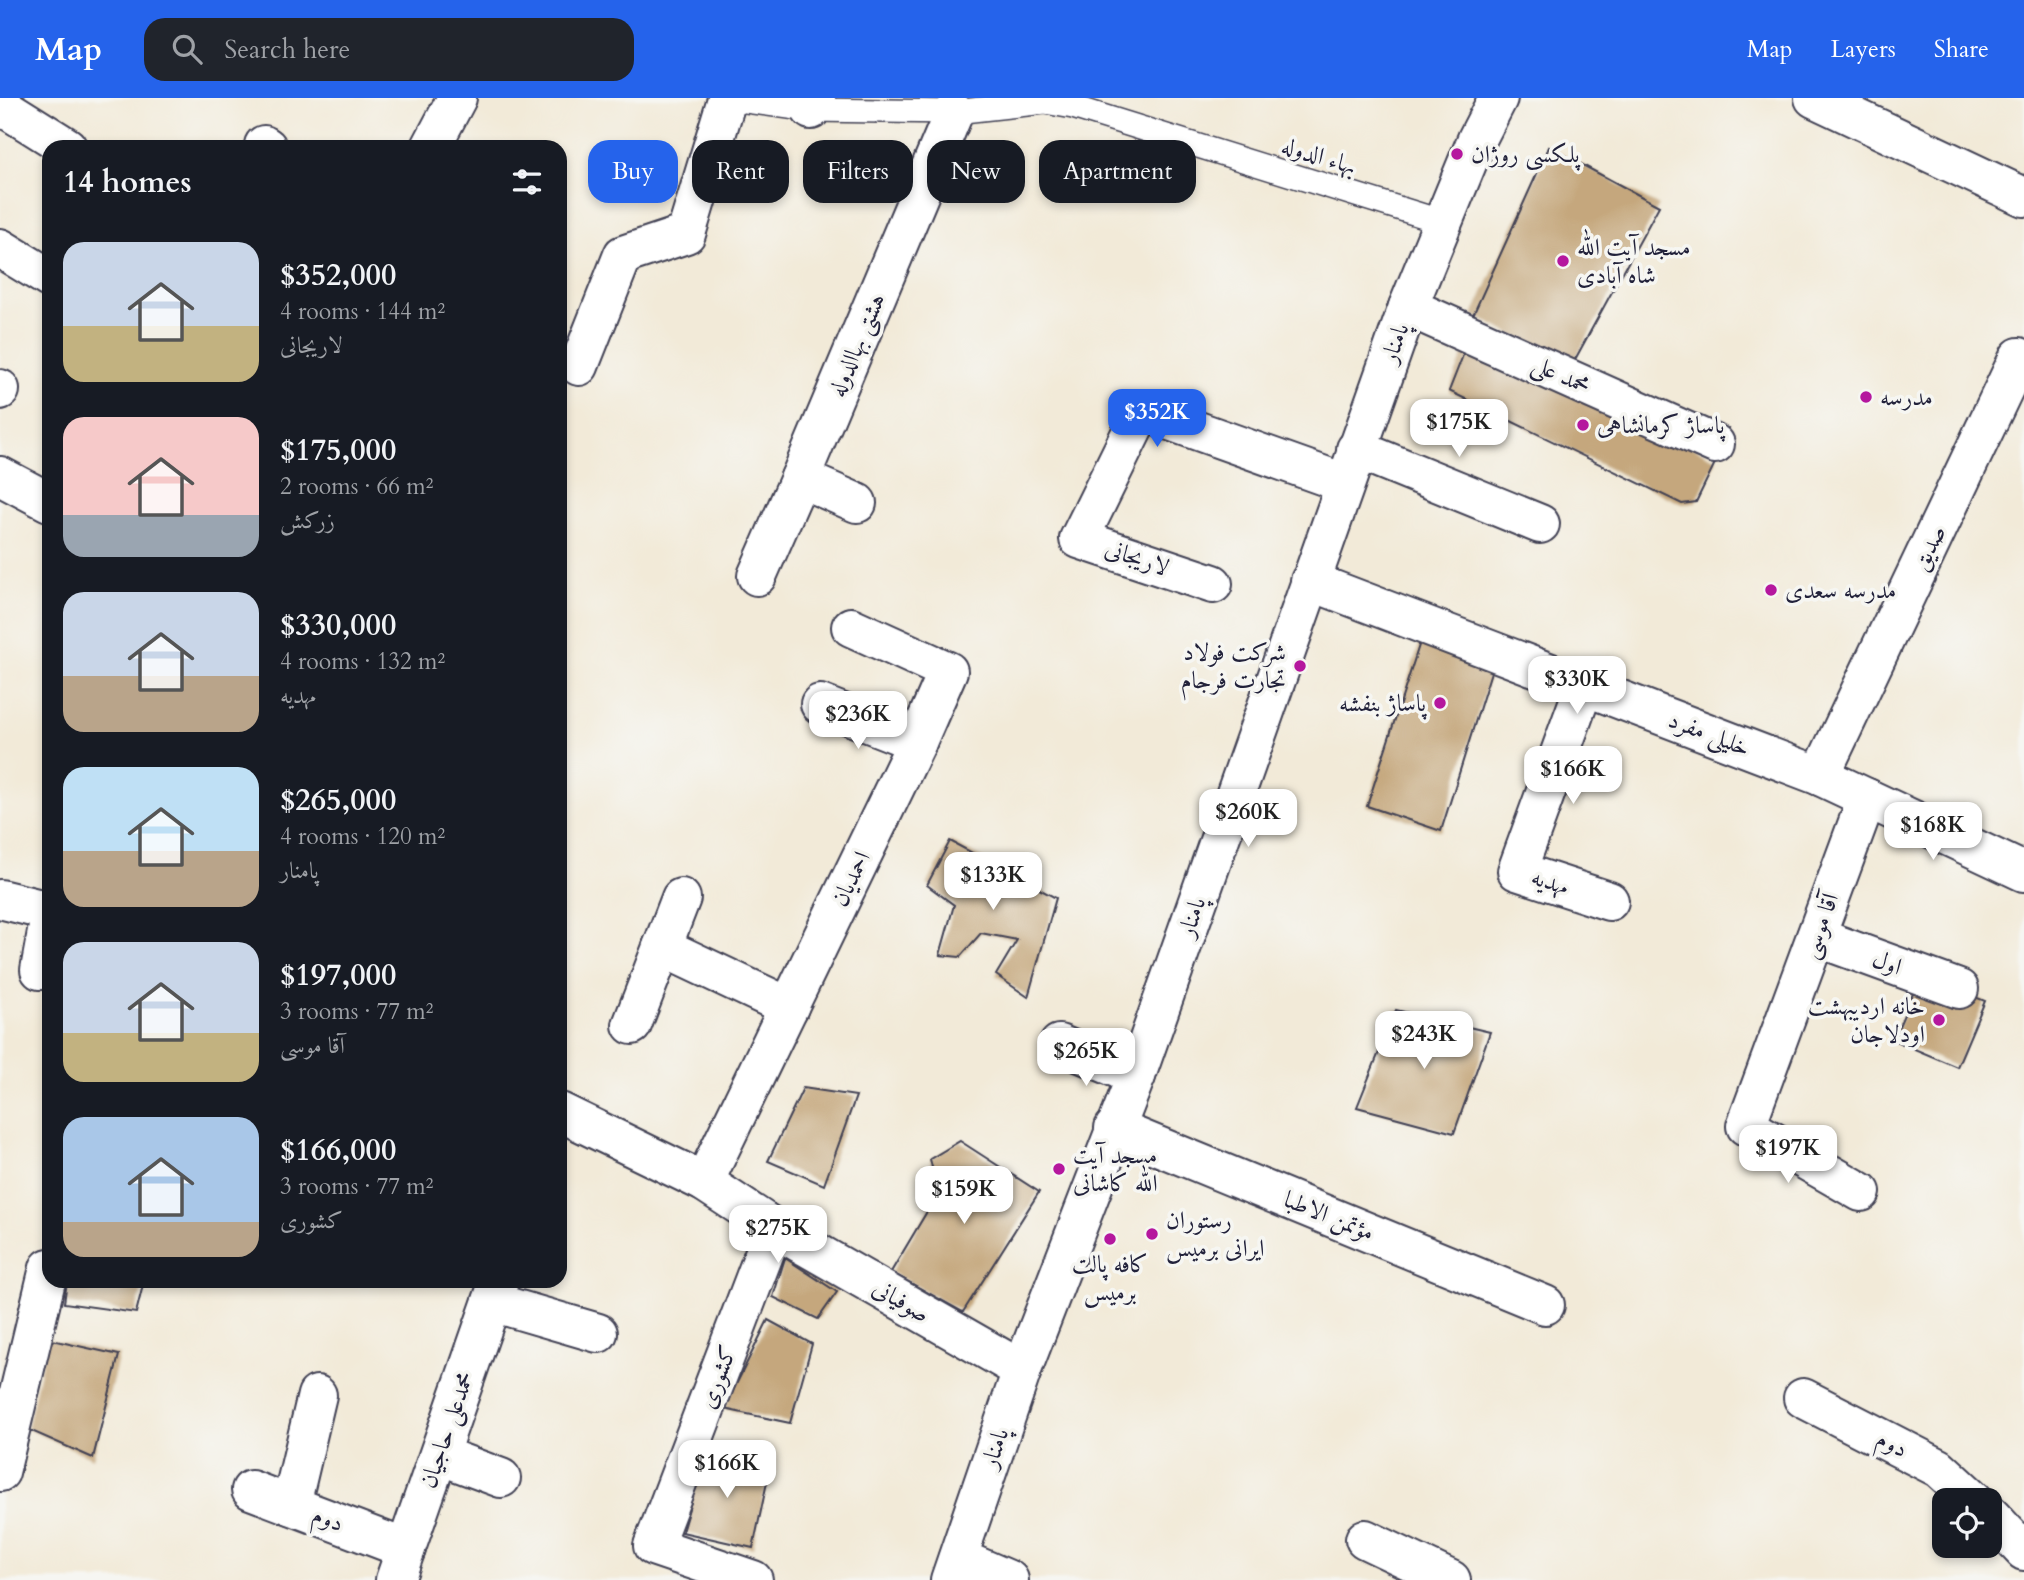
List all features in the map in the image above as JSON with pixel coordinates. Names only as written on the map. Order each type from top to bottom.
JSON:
[{"type":"street","points":[[435,140],[457,98]]},
{"type":"street","name":"پامنار","points":[[954,1569],[1022,1370],[1136,1076],[1408,307],[1497,98]]},
{"type":"street","points":[[1814,98],[2024,197]]},
{"type":"street","points":[[579,366],[623,255],[686,234],[726,99]]},
{"type":"street","points":[[0,105],[57,140]]},
{"type":"street","name":"هشتی بهاالدوله","points":[[757,576],[954,112]]},
{"type":"street","points":[[0,248],[42,274]]},
{"type":"street","name":"محمد علی","points":[[1408,307],[1714,444]]},
{"type":"street","name":"صدیق","points":[[1820,776],[2020,357]]},
{"type":"street","name":"لاریجانی","points":[[1213,584],[1079,539],[1142,411],[1350,466]]},
{"type":"street","points":[[1350,466],[1540,524]]},
{"type":"street","points":[[0,476],[42,498]]},
{"type":"street","points":[[800,478],[857,503]]},
{"type":"street","name":"خلیلی مفرد","points":[[1310,581],[1820,776],[2024,872]]},
{"type":"street","name":"احمدیان","points":[[704,1182],[917,742],[948,671],[850,627]]},
{"type":"street","name":"مهدیه","points":[[1584,687],[1517,871],[1609,901]]},
{"type":"street","points":[[820,704],[917,742]]},
{"type":"street","name":"آقا موسی","points":[[1860,1192],[1746,1126],[1867,798]]},
{"type":"street","points":[[632,1025],[681,898]]},
{"type":"street","points":[[0,899],[42,909]]},
{"type":"street","name":"اول","points":[[1816,937],[1959,989]]},
{"type":"street","points":[[662,947],[789,1007]]},
{"type":"street","points":[[1059,1044],[1136,1076]]},
{"type":"street","name":"صوفیانی","points":[[567,1115],[704,1182],[775,1228],[1022,1370]]},
{"type":"street","name":"مؤتمن الاطبا","points":[[1114,1128],[1545,1305]]},
{"type":"street","name":"کشوری","points":[[753,1580],[653,1546],[775,1228]]},
{"type":"street","points":[[0,1472],[9,1392],[43,1288]]},
{"type":"street","points":[[496,1292],[598,1333]]},
{"type":"street","name":"محمدعلی حاجیان","points":[[401,1565],[496,1292]]},
{"type":"street","points":[[291,1505],[317,1395]]},
{"type":"street","name":"دوم","points":[[1802,1398],[1939,1468],[1962,1488]]},
{"type":"street","points":[[439,1455],[501,1478]]},
{"type":"street","name":"دوم","points":[[251,1490],[291,1505],[401,1565]]},
{"type":"street","points":[[2002,1528],[2024,1551]]},
{"type":"street","points":[[1365,1539],[1451,1580]]},
{"type":"street","points":[[954,1569],[1010,1580]]},
{"type":"lane","name":"بهاء الدوله","points":[[726,99],[954,112],[1045,102],[1073,107],[1443,222]]},
{"type":"building","name":"مسجد آیت الله شاه آبادی","points":[[1549,147],[1659,206],[1572,365],[1473,315]]},
{"type":"building","name":"پاساژ کرمانشاهی","points":[[1469,340],[1717,459],[1696,502],[1682,504],[1449,391]]},
{"type":"building","name":"پاساژ بنفشه","points":[[1422,636],[1495,659],[1441,831],[1367,806]]},
{"type":"building","points":[[950,841],[1056,898],[1028,997],[996,975],[1017,940],[981,933],[960,957],[940,955],[954,905],[927,885]]},
{"type":"building","name":"خانه اردیبهشت اودلاجان","points":[[1921,975],[1985,1001],[1957,1067],[1893,1040]]},
{"type":"building","points":[[1396,1010],[1490,1032],[1454,1133],[1357,1107]]},
{"type":"building","points":[[803,1088],[856,1096],[824,1185],[768,1161]]},
{"type":"building","points":[[960,1141],[1039,1192],[963,1312],[891,1272],[938,1193],[930,1159]]},
{"type":"building","points":[[785,1258],[837,1292],[818,1319],[773,1297]]},
{"type":"building","points":[[66,1288],[142,1288],[136,1313],[64,1303]]},
{"type":"building","points":[[768,1320],[812,1344],[790,1423],[724,1409]]},
{"type":"building","points":[[47,1339],[119,1355],[93,1458],[27,1429]]},
{"type":"building","points":[[706,1451],[770,1468],[753,1548],[682,1532]]},
{"type":"place","name":"پلکسی روژان","points":[[1457,154]]},
{"type":"place","name":"مسجد آیت الله شاه آبادی","points":[[1563,261]]},
{"type":"place","name":"مدرسه","points":[[1866,397]]},
{"type":"place","name":"پاساژ کرمانشاهی","points":[[1583,425]]},
{"type":"place","name":"مدرسه سعدی","points":[[1771,590]]},
{"type":"place","name":"شرکت فولاد تجارت فرجام","points":[[1300,666]]},
{"type":"place","name":"پاساژ بنفشه","points":[[1440,703]]},
{"type":"place","name":"خانه اردیبهشت اودلاجان","points":[[1939,1020]]},
{"type":"place","name":"مسجد آیت الله کاشانی","points":[[1059,1169]]},
{"type":"place","name":"رستوران ایرانی برمیس","points":[[1152,1234]]},
{"type":"place","name":"کافه پالت برمیس","points":[[1110,1239]]}]
